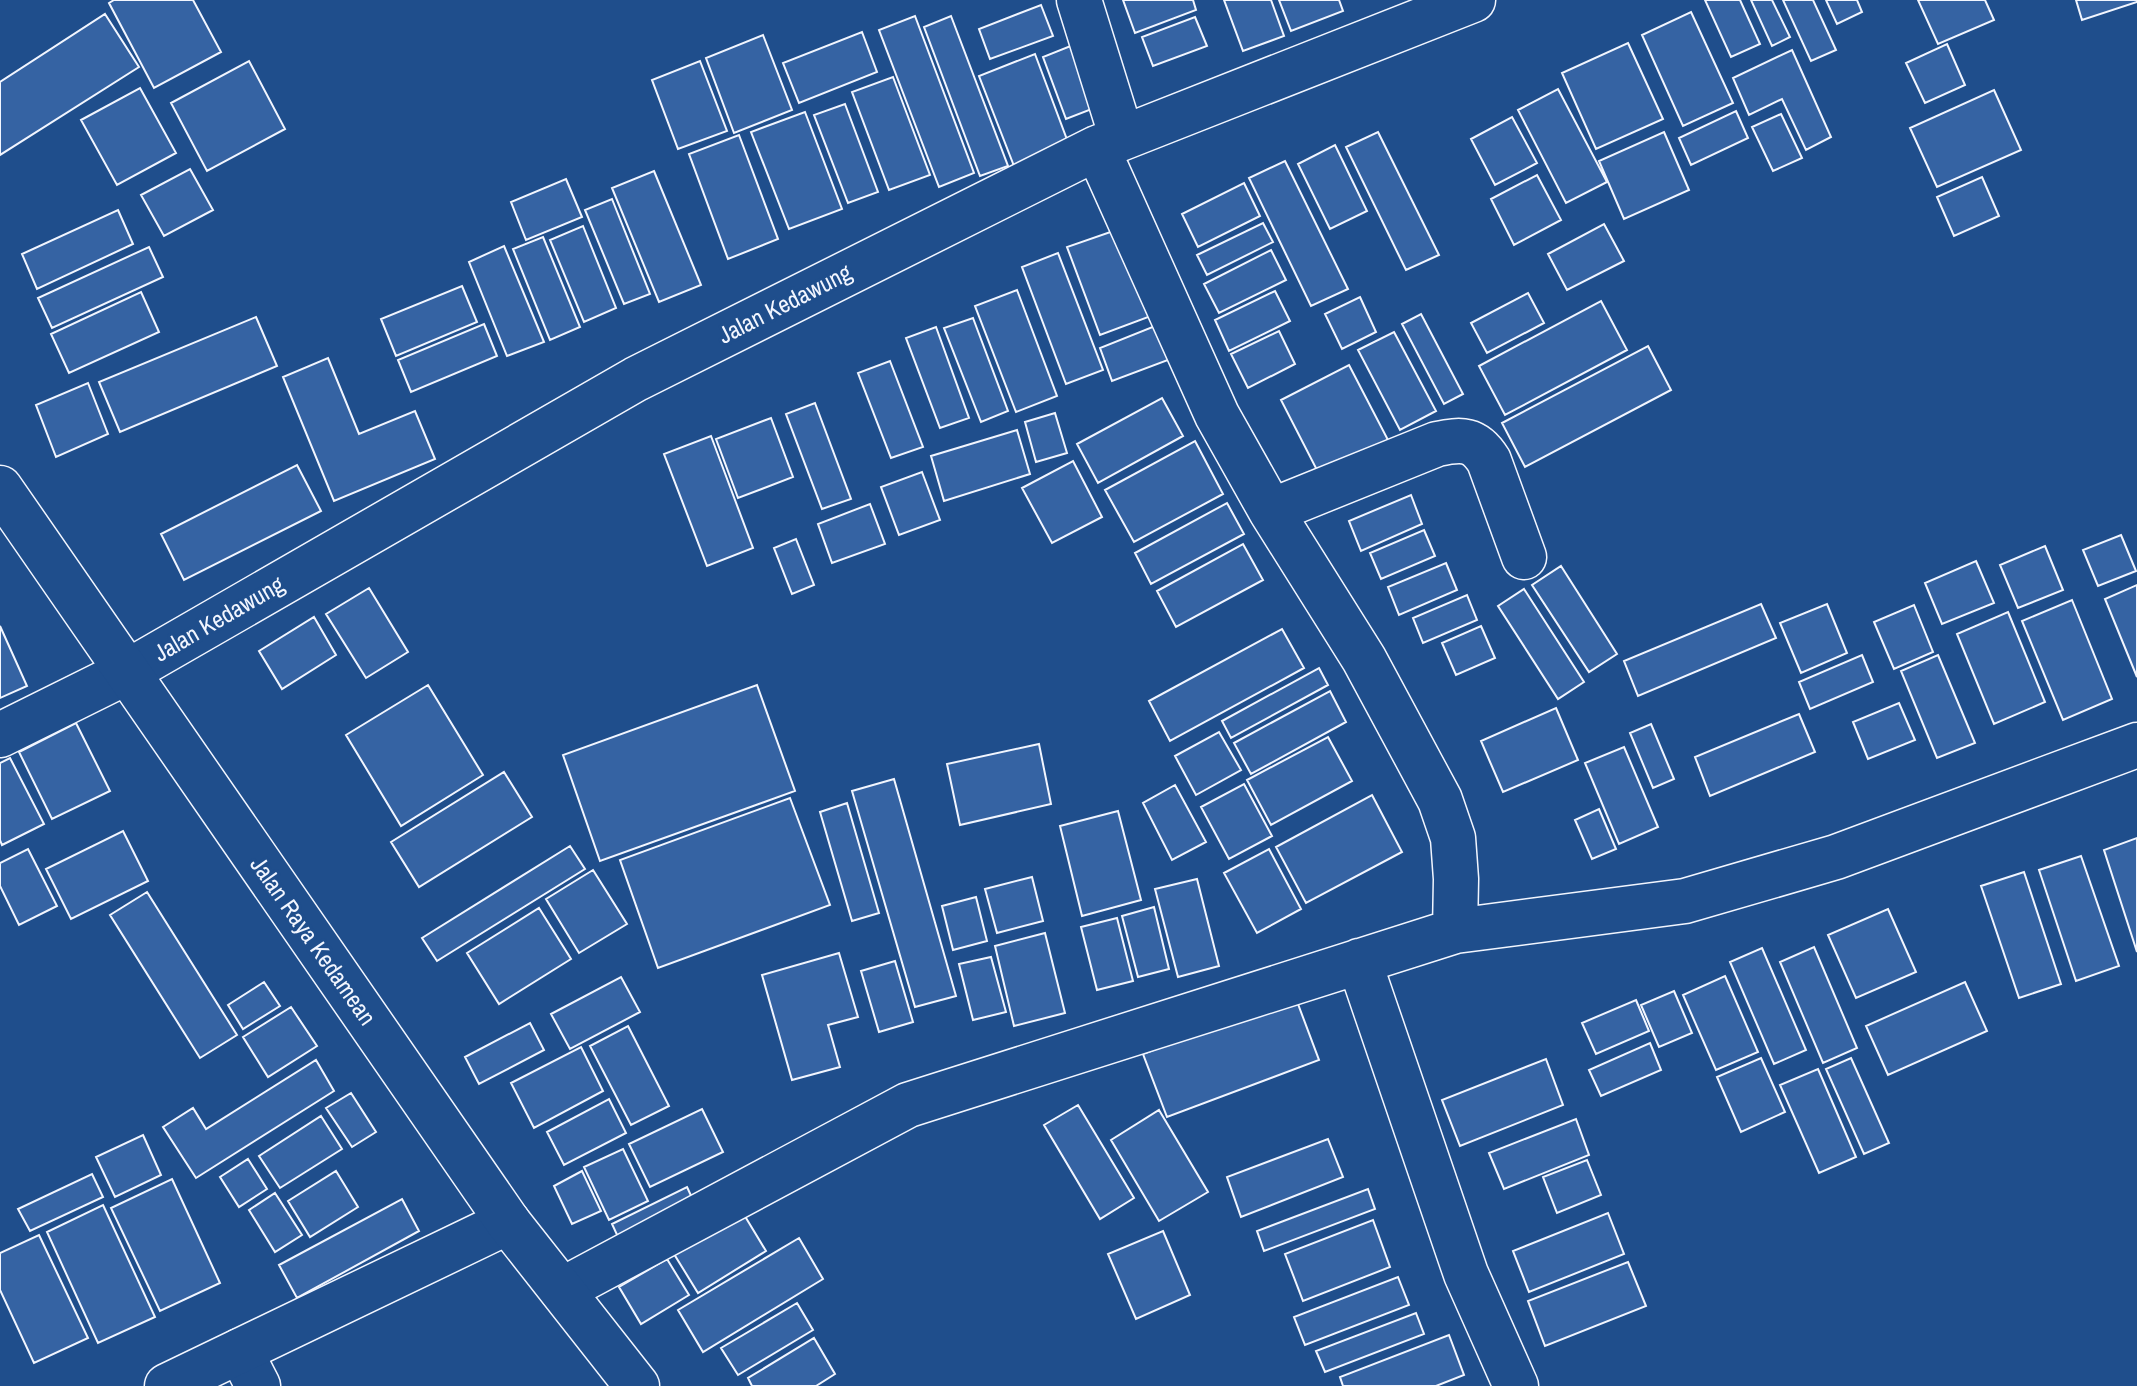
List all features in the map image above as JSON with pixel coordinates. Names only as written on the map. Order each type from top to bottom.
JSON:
[{"type":"main road","points":[[1079,0],[1110,143],[1217,415],[1271,511],[1364,659],[1440,800],[1453,838],[1455,931]]},
{"type":"main road","name":"Jalan Kedawung","points":[[0,735],[127,672],[636,379],[1110,143],[1473,0]]},
{"type":"main road","points":[[1271,511],[1437,444],[1455,440],[1482,449],[1524,557]]},
{"type":"main road","name":"Jalan Raya Kedamean","points":[[0,488],[508,1222],[637,1386]]},
{"type":"main road","points":[[562,1290],[908,1105],[1455,931],[1685,901],[1836,857],[2137,745]]},
{"type":"main road","points":[[1359,961],[1466,1274],[1516,1386]]},
{"type":"main road","points":[[167,1386],[249,1368],[508,1222]]},
{"type":"building","points":[[114,0],[193,0],[221,52],[154,88],[109,3]]},
{"type":"building","points":[[1123,0],[1193,0],[1196,10],[1135,33]]},
{"type":"building","points":[[1224,0],[1271,0],[1284,36],[1243,51]]},
{"type":"building","points":[[1279,0],[1339,0],[1343,11],[1291,31]]},
{"type":"building","points":[[1705,0],[1740,0],[1760,44],[1731,57]]},
{"type":"building","points":[[1751,0],[1772,0],[1790,37],[1772,46]]},
{"type":"building","points":[[1783,0],[1813,0],[1836,50],[1811,61]]},
{"type":"building","points":[[1826,0],[1857,0],[1862,12],[1837,24]]},
{"type":"building","points":[[1918,0],[1985,0],[1994,20],[1938,44]]},
{"type":"building","points":[[2076,0],[2137,0],[2137,2],[2082,20]]},
{"type":"building","points":[[1041,5],[1053,36],[990,59],[979,29]]},
{"type":"building","points":[[1691,12],[1733,103],[1683,126],[1642,35]]},
{"type":"building","points":[[105,14],[139,67],[0,155],[0,82]]},
{"type":"building","points":[[915,16],[974,173],[939,187],[879,30]]},
{"type":"building","points":[[951,16],[1008,166],[980,176],[924,27]]},
{"type":"building","points":[[1195,17],[1207,46],[1153,66],[1142,37]]},
{"type":"building","points":[[862,32],[877,72],[799,103],[783,63]]},
{"type":"building","points":[[763,35],[792,110],[734,133],[706,58]]},
{"type":"building","points":[[1628,43],[1663,119],[1596,149],[1562,73]]},
{"type":"building","points":[[1947,44],[1965,85],[1925,103],[1906,63]]},
{"type":"building","points":[[1073,45],[1097,107],[1066,119],[1043,57]]},
{"type":"building","points":[[1792,50],[1831,137],[1806,150],[1782,99],[1749,115],[1733,78]]},
{"type":"building","points":[[1035,54],[1069,145],[1014,166],[979,76]]},
{"type":"building","points":[[249,61],[285,129],[207,171],[171,103]]},
{"type":"building","points":[[700,61],[727,131],[678,149],[652,80]]},
{"type":"building","points":[[893,77],[930,175],[889,190],[852,92]]},
{"type":"building","points":[[140,88],[176,153],[117,185],[81,120]]},
{"type":"building","points":[[1558,89],[1607,182],[1566,203],[1518,110]]},
{"type":"building","points":[[1994,90],[2021,150],[1937,187],[1910,128]]},
{"type":"building","points":[[845,104],[878,192],[848,203],[814,115]]},
{"type":"building","points":[[1736,111],[1748,138],[1691,165],[1679,138]]},
{"type":"building","points":[[805,112],[842,209],[789,229],[751,132]]},
{"type":"building","points":[[1781,114],[1802,158],[1773,171],[1752,127]]},
{"type":"building","points":[[1512,117],[1537,163],[1495,185],[1471,139]]},
{"type":"building","points":[[1378,132],[1439,255],[1406,270],[1346,147]]},
{"type":"building","points":[[1664,132],[1689,190],[1624,219],[1599,161]]},
{"type":"building","points":[[739,135],[778,239],[728,259],[689,154]]},
{"type":"building","points":[[1335,145],[1367,211],[1330,229],[1298,164]]},
{"type":"building","points":[[1285,161],[1348,289],[1311,306],[1249,178]]},
{"type":"building","points":[[190,169],[213,210],[164,236],[141,195]]},
{"type":"building","points":[[654,171],[701,285],[659,302],[612,188]]},
{"type":"building","points":[[1537,175],[1561,220],[1514,245],[1491,199]]},
{"type":"building","points":[[1982,177],[1999,216],[1954,236],[1937,197]]},
{"type":"building","points":[[566,179],[582,217],[526,240],[511,202]]},
{"type":"building","points":[[1244,183],[1260,216],[1198,247],[1182,214]]},
{"type":"building","points":[[612,199],[650,294],[624,304],[585,210]]},
{"type":"building","points":[[118,210],[133,244],[37,289],[22,254]]},
{"type":"building","points":[[1263,223],[1273,242],[1207,275],[1197,255]]},
{"type":"building","points":[[1604,224],[1624,261],[1567,290],[1548,254]]},
{"type":"building","points":[[583,226],[616,308],[584,322],[550,240]]},
{"type":"building","points":[[1119,229],[1151,316],[1100,335],[1067,247]]},
{"type":"building","points":[[543,237],[580,327],[550,340],[513,249]]},
{"type":"building","points":[[504,246],[544,342],[507,356],[469,262]]},
{"type":"building","points":[[149,247],[163,277],[52,328],[38,298]]},
{"type":"building","points":[[1271,250],[1286,280],[1219,313],[1204,284]]},
{"type":"building","points":[[1058,253],[1103,370],[1066,384],[1022,267]]},
{"type":"building","points":[[462,286],[477,322],[396,356],[381,319]]},
{"type":"building","points":[[1017,290],[1057,396],[1016,412],[975,306]]},
{"type":"building","points":[[1275,291],[1290,321],[1229,351],[1215,320]]},
{"type":"building","points":[[141,292],[159,332],[69,373],[51,334]]},
{"type":"building","points":[[1528,293],[1544,323],[1487,353],[1471,323]]},
{"type":"building","points":[[1360,297],[1376,332],[1342,349],[1325,314]]},
{"type":"building","points":[[1601,301],[1627,350],[1505,415],[1479,366]]},
{"type":"building","points":[[1421,314],[1463,394],[1444,404],[1402,324]]},
{"type":"building","points":[[256,317],[277,366],[120,432],[99,382]]},
{"type":"building","points":[[973,318],[1008,411],[981,422],[944,328]]},
{"type":"building","points":[[484,324],[497,356],[411,392],[398,360]]},
{"type":"building","points":[[1155,326],[1168,360],[1112,381],[1100,348]]},
{"type":"building","points":[[936,327],[969,418],[940,428],[906,338]]},
{"type":"building","points":[[1279,331],[1295,364],[1248,388],[1231,354]]},
{"type":"building","points":[[1394,332],[1436,411],[1400,430],[1358,350]]},
{"type":"building","points":[[1648,346],[1671,390],[1525,467],[1502,423]]},
{"type":"building","points":[[328,358],[359,434],[415,411],[435,459],[334,501],[283,377]]},
{"type":"building","points":[[890,361],[923,447],[891,458],[858,373]]},
{"type":"building","points":[[1349,365],[1388,440],[1320,476],[1281,400]]},
{"type":"building","points":[[88,383],[108,434],[56,457],[36,405]]},
{"type":"building","points":[[1162,398],[1183,436],[1098,483],[1077,444]]},
{"type":"building","points":[[815,403],[851,499],[822,509],[786,414]]},
{"type":"building","points":[[1055,413],[1067,453],[1036,462],[1025,422]]},
{"type":"building","points":[[771,418],[793,477],[738,498],[716,439]]},
{"type":"building","points":[[1017,430],[1030,474],[944,501],[931,456]]},
{"type":"building","points":[[711,436],[753,548],[707,566],[664,454]]},
{"type":"building","points":[[1195,441],[1223,494],[1134,542],[1105,490]]},
{"type":"building","points":[[1073,461],[1102,517],[1052,543],[1022,488]]},
{"type":"building","points":[[297,465],[321,511],[184,580],[161,534]]},
{"type":"building","points":[[922,472],[940,520],[899,535],[881,487]]},
{"type":"building","points":[[1411,495],[1422,524],[1361,551],[1349,521]]},
{"type":"building","points":[[1227,503],[1244,534],[1151,584],[1135,553]]},
{"type":"building","points":[[870,504],[885,544],[832,563],[818,524]]},
{"type":"building","points":[[1424,530],[1435,556],[1381,579],[1370,553]]},
{"type":"building","points":[[2121,535],[2136,571],[2098,586],[2083,550]]},
{"type":"building","points":[[796,539],[814,585],[792,594],[774,548]]},
{"type":"building","points":[[1243,544],[1263,580],[1176,627],[1157,591]]},
{"type":"building","points":[[2045,546],[2063,590],[2018,608],[2000,565]]},
{"type":"building","points":[[1976,561],[1994,603],[1942,624],[1925,583]]},
{"type":"building","points":[[1446,563],[1457,590],[1399,615],[1388,587]]},
{"type":"building","points":[[1561,566],[1617,654],[1589,672],[1532,585]]},
{"type":"building","points":[[2137,585],[2137,677],[2105,599]]},
{"type":"building","points":[[369,588],[408,652],[366,678],[326,614]]},
{"type":"building","points":[[1524,589],[1584,682],[1558,699],[1498,606]]},
{"type":"building","points":[[1467,595],[1477,620],[1423,643],[1413,618]]},
{"type":"building","points":[[2072,600],[2112,699],[2063,720],[2022,621]]},
{"type":"building","points":[[1761,604],[1776,638],[1638,696],[1624,661]]},
{"type":"building","points":[[1827,604],[1847,653],[1801,673],[1780,623]]},
{"type":"building","points":[[1914,605],[1933,652],[1894,669],[1874,622]]},
{"type":"building","points":[[2008,612],[2045,702],[1994,724],[1957,634]]},
{"type":"building","points":[[314,617],[336,655],[282,689],[259,651]]},
{"type":"building","points":[[0,626],[27,686],[0,698]]},
{"type":"building","points":[[1481,626],[1495,658],[1456,675],[1442,643]]},
{"type":"building","points":[[1282,629],[1304,668],[1170,741],[1149,701]]},
{"type":"building","points":[[1862,655],[1873,682],[1810,709],[1799,682]]},
{"type":"building","points":[[1938,655],[1975,743],[1937,758],[1901,671]]},
{"type":"building","points":[[1319,668],[1328,685],[1231,738],[1222,721]]},
{"type":"building","points":[[428,685],[483,775],[401,826],[346,735]]},
{"type":"building","points":[[757,685],[795,791],[600,861],[563,755]]},
{"type":"building","points":[[1330,691],[1346,722],[1251,774],[1234,743]]},
{"type":"building","points":[[1899,703],[1915,740],[1868,759],[1853,722]]},
{"type":"building","points":[[1556,708],[1578,760],[1503,792],[1481,741]]},
{"type":"building","points":[[1799,714],[1815,752],[1710,796],[1695,757]]},
{"type":"building","points":[[76,723],[110,791],[52,819],[19,752]]},
{"type":"building","points":[[1651,724],[1674,779],[1653,788],[1630,733]]},
{"type":"building","points":[[1219,732],[1241,770],[1196,795],[1175,756]]},
{"type":"building","points":[[1328,737],[1352,781],[1271,825],[1247,780]]},
{"type":"building","points":[[1039,744],[1051,804],[960,825],[947,764]]},
{"type":"building","points":[[1624,747],[1658,827],[1619,844],[1585,763]]},
{"type":"building","points":[[10,758],[44,824],[2,845],[0,763]]},
{"type":"building","points":[[504,772],[532,817],[419,887],[391,842]]},
{"type":"building","points":[[894,779],[956,996],[915,1007],[852,791]]},
{"type":"building","points":[[1244,784],[1272,836],[1229,859],[1201,807]]},
{"type":"building","points":[[1175,785],[1206,842],[1172,860],[1143,803]]},
{"type":"building","points":[[1372,795],[1402,852],[1306,903],[1276,847]]},
{"type":"building","points":[[790,798],[830,905],[658,968],[620,860]]},
{"type":"building","points":[[847,803],[879,913],[852,921],[820,812]]},
{"type":"building","points":[[1599,809],[1616,849],[1592,859],[1575,820]]},
{"type":"building","points":[[1118,811],[1141,900],[1082,916],[1060,826]]},
{"type":"building","points":[[123,831],[148,881],[71,919],[46,869]]},
{"type":"building","points":[[2137,838],[2137,952],[2104,850]]},
{"type":"building","points":[[570,846],[585,869],[437,961],[422,938]]},
{"type":"building","points":[[28,849],[57,906],[19,925],[0,886],[0,863]]},
{"type":"building","points":[[1269,849],[1301,909],[1257,933],[1224,873]]},
{"type":"building","points":[[2081,856],[2119,966],[2076,981],[2039,870]]},
{"type":"building","points":[[593,870],[627,924],[579,953],[546,899]]},
{"type":"building","points":[[2024,872],[2061,984],[2019,998],[1981,886]]},
{"type":"building","points":[[1032,877],[1043,921],[997,933],[985,889]]},
{"type":"building","points":[[1197,879],[1219,966],[1178,977],[1155,889]]},
{"type":"building","points":[[147,892],[237,1035],[200,1058],[110,915]]},
{"type":"building","points":[[976,897],[987,941],[953,950],[942,906]]},
{"type":"building","points":[[1154,907],[1169,969],[1138,977],[1122,916]]},
{"type":"building","points":[[539,908],[571,959],[499,1004],[467,953]]},
{"type":"building","points":[[1888,909],[1916,972],[1856,998],[1828,935]]},
{"type":"building","points":[[1117,918],[1133,981],[1097,990],[1081,927]]},
{"type":"building","points":[[1045,933],[1065,1013],[1014,1026],[995,946]]},
{"type":"building","points":[[1814,947],[1857,1048],[1823,1063],[1780,962]]},
{"type":"building","points":[[1762,948],[1806,1050],[1774,1064],[1730,962]]},
{"type":"building","points":[[839,953],[858,1017],[828,1025],[840,1067],[792,1080],[762,975]]},
{"type":"building","points":[[991,957],[1006,1012],[973,1020],[959,964]]},
{"type":"building","points":[[895,961],[913,1022],[879,1032],[861,971]]},
{"type":"building","points":[[1725,976],[1758,1052],[1716,1070],[1683,995]]},
{"type":"building","points":[[621,977],[640,1012],[570,1049],[551,1014]]},
{"type":"building","points":[[264,982],[280,1006],[243,1029],[228,1005]]},
{"type":"building","points":[[1965,982],[1987,1031],[1888,1075],[1866,1026]]},
{"type":"building","points":[[1674,991],[1692,1033],[1659,1047],[1641,1005]]},
{"type":"building","points":[[1295,996],[1319,1060],[1167,1117],[1143,1054]]},
{"type":"building","points":[[1636,1000],[1649,1031],[1596,1054],[1582,1023]]},
{"type":"building","points":[[291,1007],[317,1046],[268,1077],[243,1037]]},
{"type":"building","points":[[530,1023],[544,1050],[479,1084],[465,1057]]},
{"type":"building","points":[[628,1026],[669,1106],[631,1125],[590,1046]]},
{"type":"building","points":[[1650,1043],[1661,1070],[1601,1096],[1589,1070]]},
{"type":"building","points":[[581,1047],[603,1091],[534,1128],[511,1083]]},
{"type":"building","points":[[1761,1058],[1785,1112],[1741,1132],[1717,1077]]},
{"type":"building","points":[[1851,1058],[1889,1143],[1864,1154],[1826,1069]]},
{"type":"building","points":[[1546,1059],[1563,1105],[1460,1146],[1442,1100]]},
{"type":"building","points":[[316,1060],[334,1091],[196,1178],[163,1127],[193,1108],[206,1129]]},
{"type":"building","points":[[1818,1069],[1856,1157],[1819,1173],[1780,1085]]},
{"type":"building","points":[[351,1093],[376,1132],[352,1147],[326,1108]]},
{"type":"building","points":[[609,1099],[626,1133],[564,1165],[547,1132]]},
{"type":"building","points":[[1078,1105],[1134,1198],[1100,1219],[1044,1125]]},
{"type":"building","points":[[702,1109],[723,1152],[650,1187],[629,1144]]},
{"type":"building","points":[[1159,1110],[1208,1192],[1159,1221],[1111,1140]]},
{"type":"building","points":[[321,1116],[342,1149],[280,1188],[259,1156]]},
{"type":"building","points":[[1576,1119],[1589,1155],[1504,1189],[1489,1153]]},
{"type":"building","points":[[143,1135],[161,1175],[115,1197],[96,1157]]},
{"type":"building","points":[[1328,1139],[1343,1177],[1241,1217],[1227,1177]]},
{"type":"building","points":[[623,1149],[648,1201],[609,1220],[584,1167]]},
{"type":"building","points":[[248,1159],[267,1189],[239,1207],[220,1177]]},
{"type":"building","points":[[1587,1160],[1601,1195],[1557,1213],[1543,1177]]},
{"type":"building","points":[[336,1171],[358,1207],[310,1237],[288,1201]]},
{"type":"building","points":[[582,1171],[601,1211],[572,1224],[554,1186]]},
{"type":"building","points":[[92,1174],[103,1197],[30,1231],[18,1209]]},
{"type":"building","points":[[172,1179],[220,1283],[160,1311],[111,1208]]},
{"type":"building","points":[[687,1187],[700,1215],[624,1250],[612,1224]]},
{"type":"building","points":[[1368,1189],[1375,1209],[1264,1251],[1257,1231]]},
{"type":"building","points":[[275,1193],[302,1235],[275,1252],[249,1210]]},
{"type":"building","points":[[402,1199],[419,1231],[297,1298],[279,1265]]},
{"type":"building","points":[[103,1205],[155,1317],[98,1343],[47,1232]]},
{"type":"building","points":[[743,1213],[766,1251],[698,1293],[674,1254]]},
{"type":"building","points":[[1608,1213],[1624,1254],[1529,1292],[1513,1251]]},
{"type":"building","points":[[1373,1220],[1390,1267],[1303,1301],[1285,1254]]},
{"type":"building","points":[[1163,1231],[1190,1295],[1136,1319],[1108,1254]]},
{"type":"building","points":[[39,1235],[88,1338],[34,1363],[0,1290],[0,1253]]},
{"type":"building","points":[[799,1238],[823,1279],[703,1352],[678,1310]]},
{"type":"building","points":[[667,1259],[689,1295],[641,1324],[619,1287]]},
{"type":"building","points":[[1628,1262],[1646,1306],[1545,1346],[1528,1301]]},
{"type":"building","points":[[1398,1277],[1409,1305],[1305,1345],[1294,1317]]},
{"type":"building","points":[[797,1303],[813,1330],[738,1375],[721,1348]]},
{"type":"building","points":[[1416,1313],[1424,1334],[1325,1372],[1316,1351]]},
{"type":"building","points":[[1449,1335],[1464,1375],[1436,1386],[1343,1386],[1340,1377]]},
{"type":"building","points":[[814,1338],[835,1374],[816,1386],[752,1386],[748,1378]]}]
